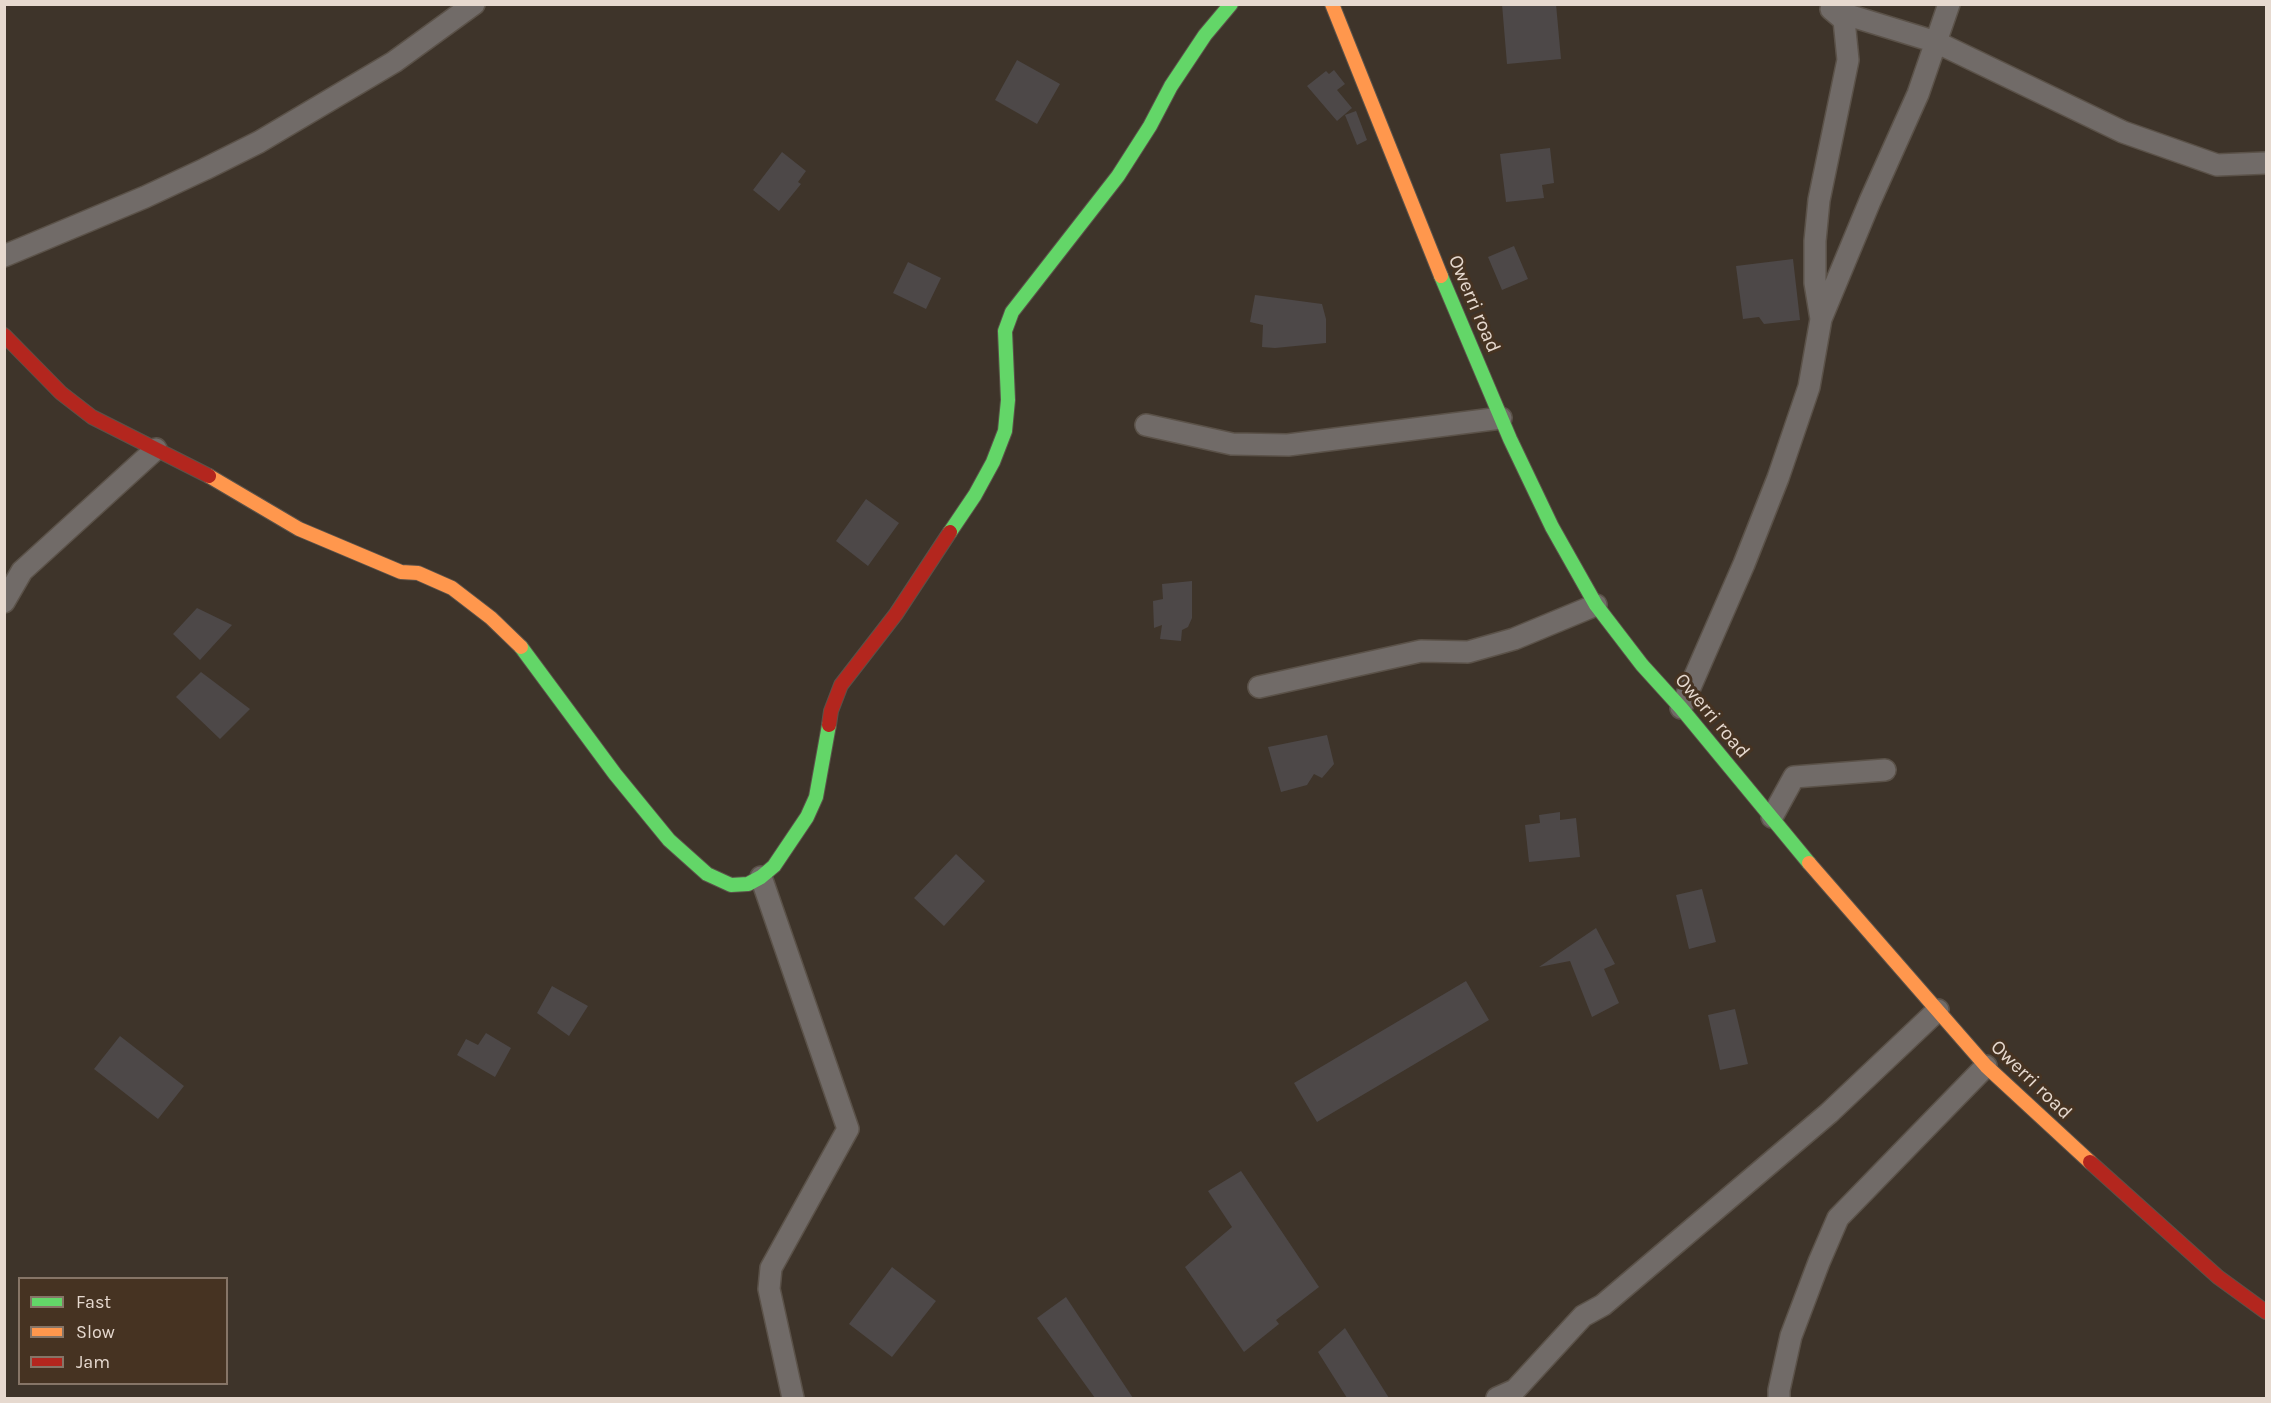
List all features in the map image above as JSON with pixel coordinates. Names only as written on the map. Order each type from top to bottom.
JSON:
[{"type":"street","points":[[4,256],[145,197],[259,142],[394,62],[474,4]]},
{"type":"street","points":[[4,335],[61,393],[92,417],[249,498],[299,529],[401,572],[418,573],[452,588],[491,618],[525,651],[615,774],[669,840],[707,874],[731,885],[748,884],[774,866],[807,817],[816,797],[831,711],[840,685],[896,614],[975,495],[993,462],[1005,431],[1008,400],[1005,331],[1012,312],[1118,176],[1171,86],[1205,35],[1231,4]]},
{"type":"street","name":"Owerri road","points":[[1332,4],[1409,199],[1501,418],[1552,527],[1596,605],[1642,665],[1681,708],[1822,879],[1986,1066],[2218,1277],[2266,1312]]},
{"type":"street","points":[[1681,708],[1744,564],[1778,478],[1809,387],[1821,320],[1874,191],[1918,94],[1949,4]]},
{"type":"street","points":[[1829,8],[1936,42],[2123,132],[2217,165],[2266,163]]},
{"type":"street","points":[[1821,320],[1815,283],[1815,241],[1819,200],[1848,60],[1844,20],[1829,8]]},
{"type":"street","points":[[1146,425],[1232,444],[1288,445],[1501,418]]},
{"type":"street","points":[[4,602],[22,571],[156,448]]},
{"type":"street","points":[[1259,687],[1420,651],[1468,652],[1514,639],[1596,605]]},
{"type":"street","points":[[1772,817],[1794,777],[1885,770]]},
{"type":"street","points":[[761,877],[848,1129],[771,1268],[769,1289],[793,1398]]},
{"type":"street","points":[[1497,1398],[1515,1390],[1583,1316],[1604,1305],[1829,1113],[1938,1010]]},
{"type":"street","points":[[1779,1398],[1791,1336],[1838,1218],[1986,1066]]},
{"type":"building","points":[[1502,4],[1556,4],[1561,59],[1507,64]]},
{"type":"building","points":[[1017,60],[1060,84],[1037,124],[995,100]]},
{"type":"building","points":[[1334,70],[1345,84],[1337,90],[1352,108],[1337,121],[1307,86],[1326,71],[1329,74]]},
{"type":"building","points":[[1356,111],[1367,140],[1357,145],[1345,115]]},
{"type":"building","points":[[1550,148],[1554,183],[1542,185],[1544,198],[1506,202],[1500,154]]},
{"type":"building","points":[[782,152],[806,171],[798,182],[801,184],[779,211],[753,190]]},
{"type":"building","points":[[1514,246],[1528,279],[1502,290],[1488,257]]},
{"type":"building","points":[[1793,259],[1800,320],[1764,324],[1759,317],[1743,319],[1736,266]]},
{"type":"building","points":[[908,262],[941,278],[926,309],[893,293]]},
{"type":"building","points":[[1255,295],[1322,304],[1326,319],[1326,343],[1275,348],[1262,347],[1263,325],[1250,322]]},
{"type":"building","points":[[866,499],[899,523],[868,566],[836,541]]},
{"type":"building","points":[[1192,581],[1192,618],[1188,627],[1182,630],[1181,641],[1160,639],[1162,625],[1154,628],[1153,601],[1163,599],[1162,584]]},
{"type":"building","points":[[197,608],[232,625],[200,660],[173,634]]},
{"type":"building","points":[[201,672],[250,709],[220,739],[176,697]]},
{"type":"building","points":[[1327,735],[1334,764],[1322,778],[1314,774],[1307,785],[1281,792],[1268,747]]},
{"type":"building","points":[[1560,812],[1560,820],[1576,818],[1580,857],[1529,862],[1525,825],[1540,823],[1539,815]]},
{"type":"building","points":[[956,854],[985,881],[944,926],[914,898]]},
{"type":"building","points":[[1702,889],[1716,942],[1689,949],[1676,895]]},
{"type":"building","points":[[1596,928],[1615,964],[1604,969],[1619,1003],[1592,1017],[1570,961],[1539,967]]},
{"type":"building","points":[[1466,981],[1489,1020],[1317,1122],[1294,1083]]},
{"type":"building","points":[[552,986],[588,1006],[569,1036],[537,1013]]},
{"type":"building","points":[[1735,1009],[1748,1064],[1720,1070],[1708,1015]]},
{"type":"building","points":[[486,1033],[511,1048],[495,1077],[457,1055],[466,1039],[478,1045]]},
{"type":"building","points":[[120,1036],[184,1086],[158,1119],[94,1069]]},
{"type":"building","points":[[1241,1171],[1319,1287],[1276,1320],[1279,1324],[1244,1352],[1185,1267],[1232,1227],[1208,1191]]},
{"type":"building","points":[[892,1267],[936,1301],[892,1357],[849,1324]]},
{"type":"building","points":[[1066,1297],[1133,1398],[1095,1398],[1037,1318]]},
{"type":"building","points":[[1345,1328],[1389,1398],[1347,1398],[1318,1352]]},
{"type":"traffic: fast","points":[[950,532],[975,495],[993,462],[1005,431],[1008,400],[1005,331],[1012,312],[1118,176],[1150,126],[1171,86],[1205,35],[1231,4]]},
{"type":"traffic: fast","points":[[1441,276],[1510,439],[1552,527],[1596,605],[1642,665],[1681,708],[1809,863]]},
{"type":"traffic: fast","points":[[521,647],[615,774],[669,840],[707,874],[731,885],[748,884],[774,866],[807,817],[816,797],[829,725]]},
{"type":"traffic: slow","points":[[1332,4],[1441,276]]},
{"type":"traffic: slow","points":[[209,476],[299,529],[401,572],[418,573],[452,588],[491,618],[521,647]]},
{"type":"traffic: slow","points":[[1809,863],[1986,1066],[2090,1162]]},
{"type":"traffic: jam","points":[[4,335],[61,393],[92,417],[209,476]]},
{"type":"traffic: jam","points":[[829,725],[831,711],[841,685],[896,614],[950,532]]},
{"type":"traffic: jam","points":[[2090,1162],[2218,1277],[2266,1312]]}]
